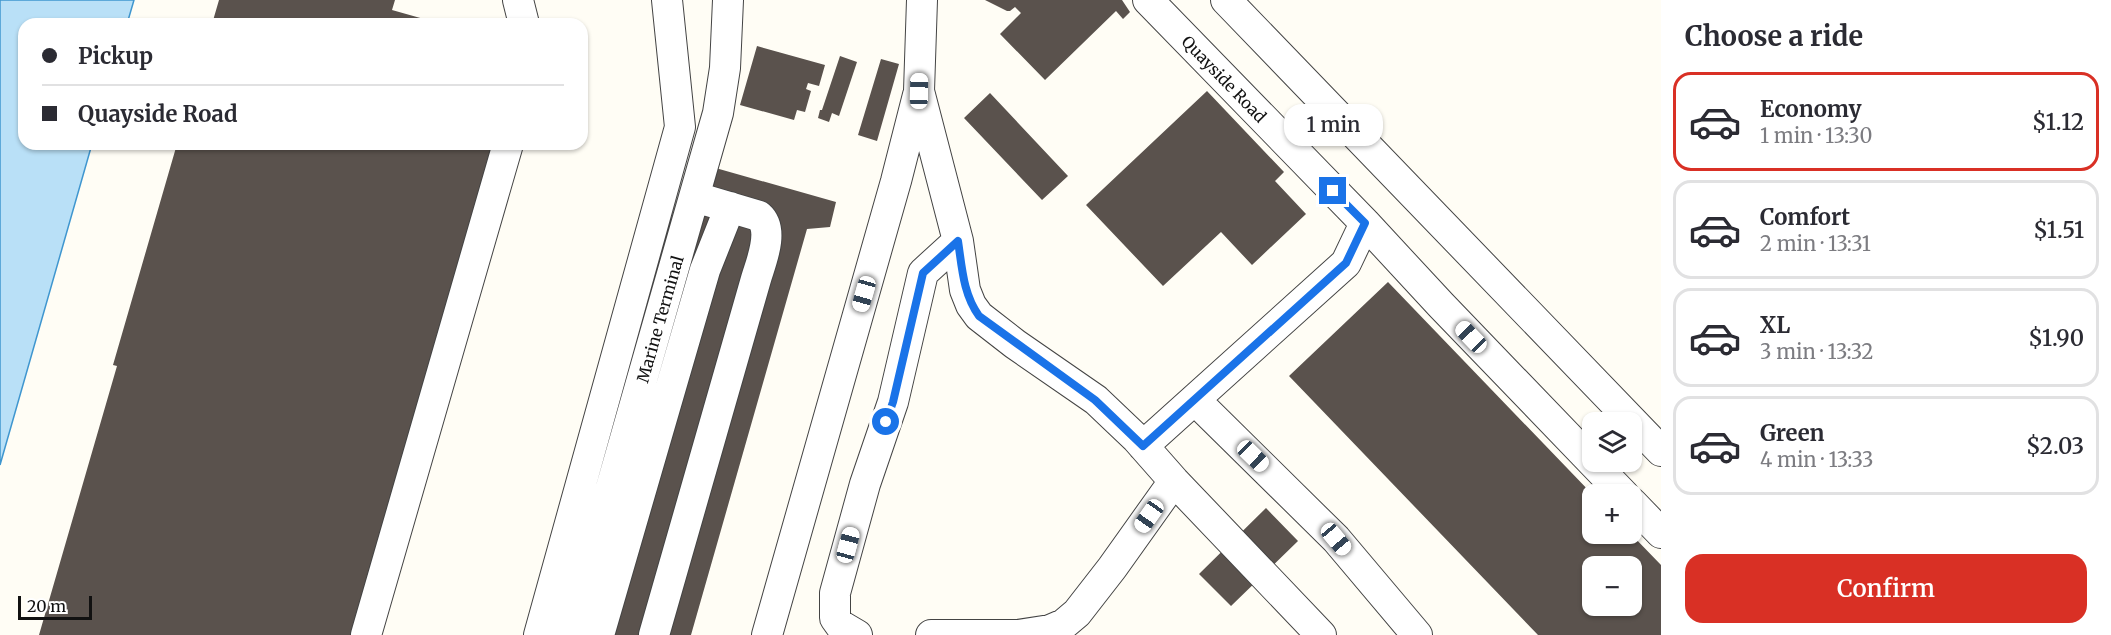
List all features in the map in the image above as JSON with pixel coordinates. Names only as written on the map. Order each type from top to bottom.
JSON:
[{"type":"street","points":[[518,0],[522,18]]},
{"type":"street","points":[[538,635],[680,127],[667,0]]},
{"type":"street","name":"Marine Terminal","points":[[569,635],[705,164],[723,91],[728,0]]},
{"type":"street","points":[[767,635],[896,181],[919,91],[922,0]]},
{"type":"street","name":"Quayside Road","points":[[1148,0],[1365,223],[1613,484]]},
{"type":"street","points":[[1226,0],[1661,451]]},
{"type":"street","points":[[919,91],[958,241],[965,290],[971,305],[979,316],[1095,400],[1143,446],[1321,635]]},
{"type":"street","points":[[366,635],[506,150]]},
{"type":"street","points":[[654,635],[766,238],[764,220],[759,216],[695,197]]},
{"type":"street","points":[[599,635],[705,270],[730,207]]},
{"type":"street","points":[[1143,446],[1346,263],[1365,223]]},
{"type":"street","points":[[857,635],[840,625],[834,618],[835,593],[865,484],[893,402],[923,273],[958,241]]},
{"type":"street","points":[[1195,400],[1336,539],[1417,635]]},
{"type":"street","points":[[931,635],[1018,635],[1050,630],[1064,624],[1077,613],[1112,568],[1174,481]]},
{"type":"street","points":[[1642,514],[1661,534]]},
{"type":"water","points":[[0,0],[134,0],[129,18],[18,18],[18,150],[90,150],[0,465]]},
{"type":"building","points":[[219,0],[395,0],[392,10],[420,18],[214,18]]},
{"type":"building","points":[[985,0],[1122,0],[1130,12],[1123,19],[1116,11],[1045,80],[1000,34],[1021,13],[1015,7],[1007,11]]},
{"type":"building","points":[[757,46],[825,65],[819,86],[808,83],[806,89],[811,91],[805,112],[797,110],[794,120],[740,105]]},
{"type":"building","points":[[840,56],[857,62],[839,116],[832,113],[829,122],[818,118]]},
{"type":"building","points":[[881,59],[899,64],[877,141],[858,135]]},
{"type":"building","points":[[1207,91],[1284,172],[1275,181],[1306,214],[1252,265],[1221,232],[1163,286],[1086,205]]},
{"type":"building","points":[[990,93],[1068,176],[1042,200],[964,118]]},
{"type":"building","points":[[175,150],[491,150],[351,635],[39,635],[117,366],[113,365]]},
{"type":"building","points":[[691,161],[836,202],[830,227],[807,229],[691,635],[557,635]]},
{"type":"building","points":[[1388,282],[1582,484],[1582,544],[1641,544],[1661,565],[1661,635],[1538,635],[1289,376]]},
{"type":"building","points":[[1266,508],[1298,541],[1231,606],[1199,574]]},
{"type":"route","points":[[886,422],[893,402],[923,273],[958,241],[965,290],[971,305],[979,316],[1095,400],[1143,446],[1346,263],[1365,223],[1333,191]]}]
